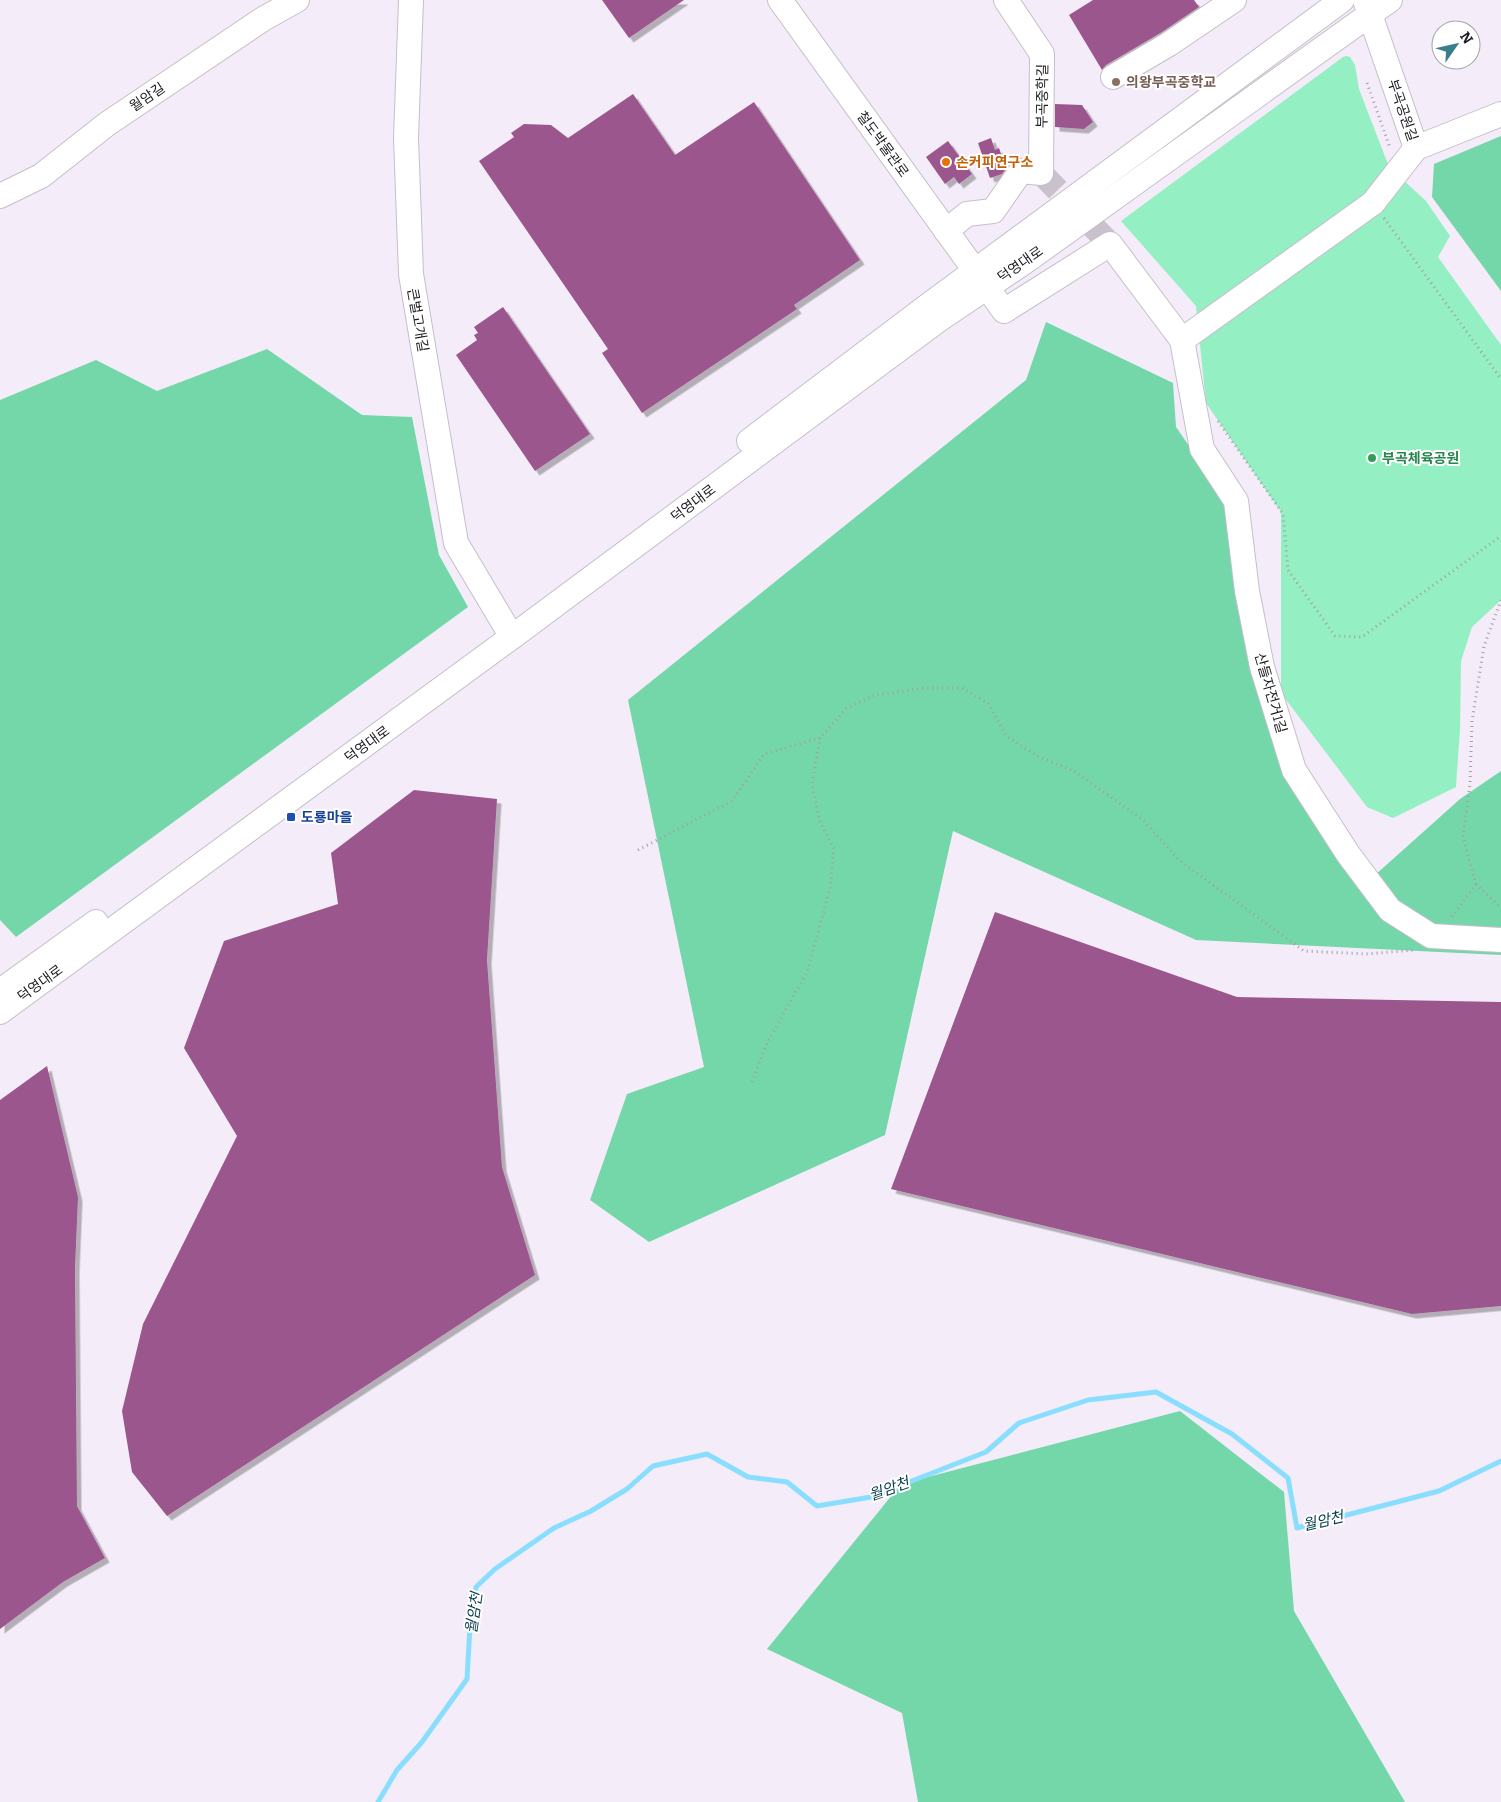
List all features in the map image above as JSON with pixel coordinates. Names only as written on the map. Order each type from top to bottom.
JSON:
[{"type":"street","name":"월암길","points":[[0,196],[41,176],[107,124],[263,19],[297,0]]},
{"type":"street","name":"큰벌고개길","points":[[412,0],[406,138],[411,274],[456,543],[509,631]]},
{"type":"street","name":"철도박물관로","points":[[780,0],[1004,311],[1110,244],[1182,340]]},
{"type":"street","name":"부곡중학길","points":[[946,231],[967,214],[993,211],[1021,172],[1041,172],[1042,54],[1006,0]]},
{"type":"street","points":[[1113,77],[1169,44],[1234,0]]},
{"type":"street","name":"덕영대로","points":[[0,1012],[981,279],[1342,0]]},
{"type":"street","name":"덕영대로","points":[[981,279],[1367,7],[1390,0]]},
{"type":"street","name":"부곡공원길","points":[[1367,7],[1409,156],[1501,114]]},
{"type":"street","points":[[1182,340],[1373,203],[1409,156]]},
{"type":"street","name":"산들자전거1길","points":[[1182,340],[1202,448],[1236,501],[1247,591],[1262,667],[1294,770],[1348,854],[1390,910],[1431,936],[1501,940]]},
{"type":"street","name":"덕영대로","points":[[0,991],[509,631]]},
{"type":"path","points":[[1367,83],[1390,148],[1409,156]]},
{"type":"path","points":[[1373,203],[1501,379]]},
{"type":"path","points":[[1218,420],[1283,514],[1288,570],[1335,636],[1362,637],[1501,536]]},
{"type":"path","points":[[1501,600],[1484,646],[1472,721],[1470,784],[1462,837],[1476,884],[1501,908]]},
{"type":"path","points":[[638,850],[732,801],[764,754],[820,738],[847,708],[875,694],[925,688],[962,688],[988,703],[1006,736],[1037,756],[1074,771],[1143,820],[1179,860],[1304,951],[1366,954],[1422,949]]},
{"type":"path","points":[[752,1082],[767,1044],[807,972],[830,889],[834,848],[820,822],[812,784],[820,738]]},
{"type":"path","points":[[1451,938],[1452,915],[1476,884]]},
{"type":"green space","name":"부곡체육공원","points":[[1346,56],[1350,57],[1355,65],[1359,89],[1389,167],[1426,201],[1450,236],[1438,257],[1501,345],[1501,600],[1472,627],[1461,661],[1460,729],[1456,787],[1393,818],[1367,807],[1281,693],[1281,512],[1206,403],[1196,306],[1121,221]]},
{"type":"green space","points":[[1501,136],[1501,291],[1432,197],[1434,164]]},
{"type":"green space","points":[[1046,322],[1173,383],[1176,427],[1229,504],[1288,781],[1374,876],[1460,799],[1501,771],[1501,955],[1196,940],[953,831],[885,1135],[649,1242],[590,1200],[627,1094],[704,1067],[628,700],[1026,380]]},
{"type":"green space","points":[[267,349],[362,415],[412,417],[439,555],[468,607],[16,937],[0,920],[0,400],[96,360],[157,391]]},
{"type":"green space","points":[[1180,1411],[1284,1492],[1294,1611],[1405,1802],[918,1802],[902,1713],[767,1649],[901,1484]]},
{"type":"building","points":[[602,0],[684,0],[629,38]]},
{"type":"building","points":[[1093,0],[1194,0],[1199,7],[1162,32],[1106,65],[1102,70],[1069,15]]},
{"type":"building","points":[[633,94],[675,155],[754,102],[860,260],[794,305],[797,309],[642,413],[602,353],[608,349],[479,161],[514,137],[511,133],[524,124],[551,125],[568,138]]},
{"type":"building","points":[[1055,104],[1082,105],[1093,122],[1084,129],[1055,127]]},
{"type":"building","points":[[991,138],[995,150],[999,148],[1006,168],[1002,174],[990,178],[978,143]]},
{"type":"building","name":"손커피연구소","points":[[948,141],[972,174],[959,184],[954,177],[945,184],[926,157]]},
{"type":"building","points":[[503,307],[590,434],[535,471],[456,355],[477,340],[474,335],[478,333],[474,327]]},
{"type":"building","points":[[414,790],[497,799],[487,960],[502,1167],[535,1275],[167,1516],[132,1472],[122,1411],[143,1324],[237,1136],[184,1048],[224,941],[338,904],[331,853]]},
{"type":"building","points":[[995,912],[1237,997],[1501,1002],[1501,1306],[1412,1314],[891,1189]]},
{"type":"building","points":[[47,1066],[78,1197],[75,1268],[77,1506],[105,1558],[63,1582],[0,1629],[0,1100]]},
{"type":"waterway","name":"월암천","points":[[378,1802],[397,1770],[422,1742],[467,1679],[470,1626],[476,1587],[495,1569],[554,1528],[591,1511],[627,1489],[653,1466],[707,1454],[748,1477],[787,1482],[817,1506],[871,1497],[986,1452],[1019,1423],[1088,1400],[1156,1392],[1232,1434],[1288,1478],[1297,1528],[1439,1491],[1501,1461]]},
{"type":"tunnel","points":[[1041,173],[1110,244]]},
{"type":"place","name":"의왕부곡중학교","points":[[1116,82]]},
{"type":"place","name":"손커피연구소","points":[[946,162]]},
{"type":"place","name":"부곡체육공원","points":[[1372,458]]},
{"type":"place","name":"도룡마을","points":[[291,817]]}]
